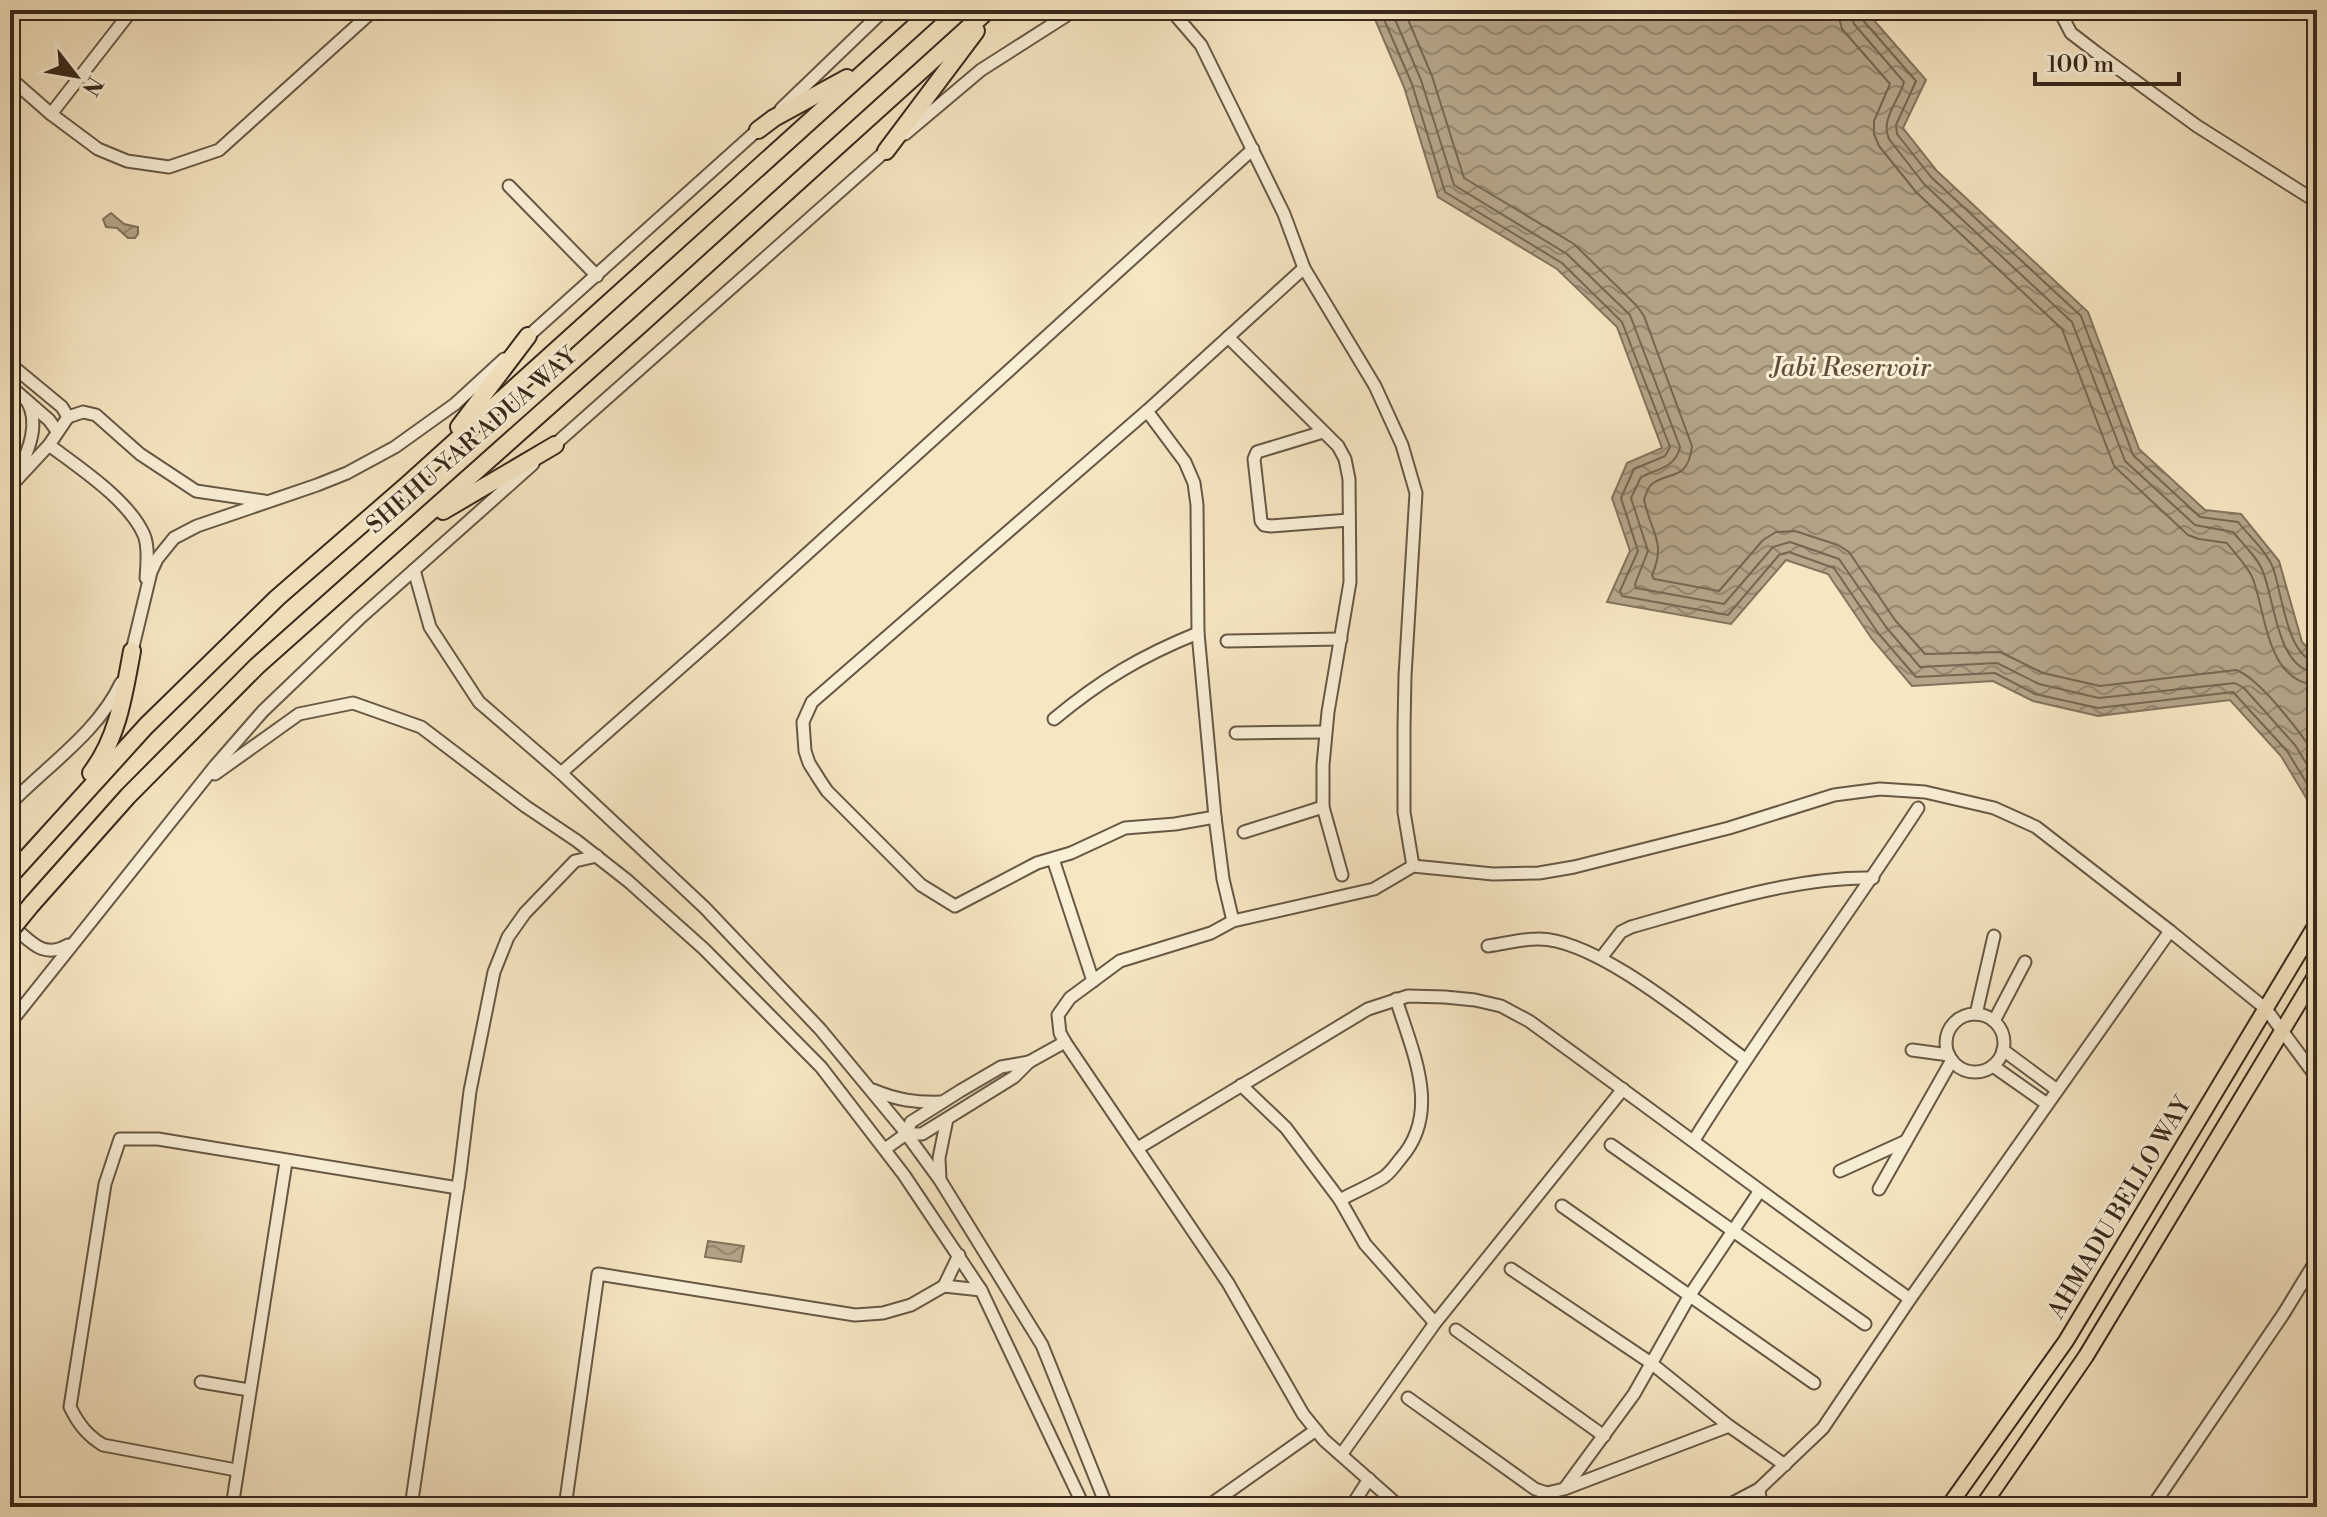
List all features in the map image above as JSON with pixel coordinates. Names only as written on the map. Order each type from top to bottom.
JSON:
[{"type":"highway","name":"SHEHU YAR'ADUA WAY","points":[[10,931],[128,796],[257,666],[988,10]]},
{"type":"highway","points":[[886,151],[972,35],[995,10]]},
{"type":"highway","points":[[758,130],[846,79],[928,14]]},
{"type":"highway","name":"SHEHU YAR'ADUA WAY","points":[[10,876],[137,736],[277,598],[407,485],[928,14]]},
{"type":"highway","points":[[407,485],[456,431],[528,336]]},
{"type":"highway","points":[[410,530],[555,445]]},
{"type":"highway","points":[[41,841],[106,749],[120,712],[132,651]]},
{"type":"main road","name":"AHMADU BELLO WAY","points":[[1948,1507],[2066,1341],[2317,923]]},
{"type":"main road","name":"AHMADU BELLO WAY","points":[[1982,1507],[2086,1356],[2317,973]]},
{"type":"street","points":[[51,114],[132,10]]},
{"type":"street","points":[[10,78],[98,149],[127,161],[169,167],[219,150],[374,10]]},
{"type":"street","points":[[10,804],[79,738],[120,687],[157,559],[174,538],[200,524],[347,473],[395,447],[455,404],[758,130],[884,10]]},
{"type":"street","points":[[10,1023],[72,942],[257,717],[359,619],[981,70],[1075,10]]},
{"type":"street","points":[[1171,10],[1201,45],[1284,214],[1304,268],[1375,386],[1402,445],[1416,493],[1404,713],[1404,812],[1413,866]]},
{"type":"street","points":[[2059,10],[2071,33],[2097,53],[2220,141],[2317,202]]},
{"type":"street","points":[[561,773],[1253,149]]},
{"type":"street","points":[[509,186],[597,276]]},
{"type":"street","points":[[1215,817],[1125,828],[1037,863],[955,906],[921,885],[827,791],[809,763],[803,722],[812,702],[1147,411],[1304,268]]},
{"type":"street","points":[[1228,337],[1338,446],[1345,459],[1349,479],[1350,582],[1325,732],[1323,807],[1342,875]]},
{"type":"street","points":[[10,364],[65,412]]},
{"type":"street","points":[[10,386],[49,420],[57,431]]},
{"type":"street","points":[[10,486],[32,437],[32,409],[27,401]]},
{"type":"street","points":[[1147,411],[1185,462],[1194,483],[1197,505],[1198,633],[1215,817],[1223,879],[1233,921]]},
{"type":"street","points":[[49,420],[65,412],[96,415],[165,473],[196,491],[269,501]]},
{"type":"street","points":[[10,486],[49,445],[65,412]]},
{"type":"street","points":[[1323,432],[1257,452],[1254,459],[1261,521],[1271,526],[1349,520]]},
{"type":"street","points":[[49,445],[123,506],[143,534],[147,567],[144,597]]},
{"type":"street","points":[[414,570],[430,627],[479,702],[561,773],[705,908],[873,1089],[940,1180],[1042,1345],[1107,1507]]},
{"type":"street","points":[[1054,719],[1087,692],[1149,653],[1198,633]]},
{"type":"street","points":[[1227,641],[1341,639]]},
{"type":"street","points":[[201,784],[299,714],[353,703],[421,727],[597,856],[704,949],[821,1067],[885,1149],[981,1290],[1084,1507]]},
{"type":"street","points":[[257,717],[270,732]]},
{"type":"street","points":[[1236,733],[1325,732]]},
{"type":"street","points":[[1400,1507],[1341,1455],[1303,1414],[1228,1283],[1060,1033],[1058,1015],[1070,998],[1120,961],[1211,933],[1233,921],[1365,892],[1413,866],[1493,874],[1539,873],[1729,828],[1834,795],[1880,789],[1925,792],[1994,808],[2036,827],[2266,1009],[2317,1078]]},
{"type":"street","points":[[1244,832],[1323,807]]},
{"type":"street","points":[[1694,1140],[1745,1059],[1873,878],[1918,808]]},
{"type":"street","points":[[575,861],[577,841]]},
{"type":"street","points":[[411,1507],[470,1091],[494,972],[508,937],[525,913],[575,861],[597,856]]},
{"type":"street","points":[[1053,859],[1093,981]]},
{"type":"street","points":[[1601,958],[1621,932],[1631,927],[1823,880],[1873,878]]},
{"type":"street","points":[[10,924],[42,950],[49,952],[72,942]]},
{"type":"street","points":[[1725,1507],[1759,1489],[1823,1428],[1910,1299],[2170,931]]},
{"type":"street","points":[[1976,1014],[1994,936]]},
{"type":"street","points":[[1488,946],[1538,939],[1560,941],[1601,958],[1745,1059]]},
{"type":"street","points":[[1994,1021],[2025,962]]},
{"type":"street","points":[[1138,1148],[1368,1009],[1408,996],[1475,1000],[1501,1006],[1529,1021],[1694,1140],[1759,1192],[1910,1299]]},
{"type":"street","points":[[1340,1200],[1386,1175],[1409,1149],[1419,1130],[1424,1105],[1422,1082],[1396,999]]},
{"type":"street","points":[[1879,1189],[1950,1057],[1946,1042],[1953,1024],[1964,1016],[1976,1014],[1994,1021],[2004,1037],[2003,1050],[1993,1066],[1981,1071],[1968,1071],[1950,1057],[1912,1050]]},
{"type":"street","points":[[906,1134],[922,1134],[1014,1077],[1029,1062],[1065,1042]]},
{"type":"street","points":[[2003,1050],[2057,1090]]},
{"type":"street","points":[[885,1149],[906,1134],[911,1122],[1001,1067],[1029,1062]]},
{"type":"street","points":[[1993,1066],[2047,1104]]},
{"type":"street","points":[[1241,1085],[1286,1128],[1340,1200],[1365,1244],[1435,1323]]},
{"type":"street","points":[[873,1089],[918,1103],[946,1101]]},
{"type":"street","points":[[1341,1455],[1435,1323],[1623,1089]]},
{"type":"street","points":[[940,1180],[939,1158],[947,1119]]},
{"type":"street","points":[[236,1470],[103,1445],[89,1437],[70,1407],[105,1184],[120,1139],[158,1139],[458,1188]]},
{"type":"street","points":[[1840,1171],[1907,1141]]},
{"type":"street","points":[[1611,1145],[1865,1324]]},
{"type":"street","points":[[232,1507],[286,1162]]},
{"type":"street","points":[[1564,1489],[1634,1394],[1690,1295],[1759,1192]]},
{"type":"street","points":[[1562,1206],[1814,1383]]},
{"type":"street","points":[[565,1507],[598,1274],[855,1315],[883,1313],[911,1305],[944,1286],[959,1255]]},
{"type":"street","points":[[2152,1507],[2317,1259]]},
{"type":"street","points":[[1511,1269],[1651,1363],[1729,1426],[1785,1465]]},
{"type":"street","points":[[2305,1281],[2317,1290]]},
{"type":"street","points":[[944,1286],[981,1290]]},
{"type":"street","points":[[1456,1330],[1604,1436]]},
{"type":"street","points":[[201,1382],[249,1390]]},
{"type":"street","points":[[1408,1398],[1535,1489],[1547,1493],[1729,1426]]},
{"type":"street","points":[[1207,1507],[1316,1430]]},
{"type":"street","points":[[1351,1507],[1369,1479]]},
{"type":"street","points":[[1759,1489],[1761,1507]]},
{"type":"water","name":"Jabi Reservoir","points":[[1371,10],[1865,10],[1926,80],[1903,128],[1937,171],[2088,312],[2139,449],[2205,510],[2241,514],[2279,561],[2302,642],[2317,658],[2317,816],[2281,756],[2230,700],[2098,716],[2033,701],[1993,681],[1912,686],[1872,639],[1828,574],[1786,560],[1731,624],[1607,602],[1630,551],[1612,498],[1627,463],[1662,448],[1617,327],[1557,269],[1438,197],[1404,87]]},
{"type":"water","points":[[111,213],[124,224],[138,227],[135,238],[128,238],[117,228],[106,227],[103,219]]},
{"type":"water","points":[[708,1241],[744,1246],[741,1262],[705,1257]]}]
